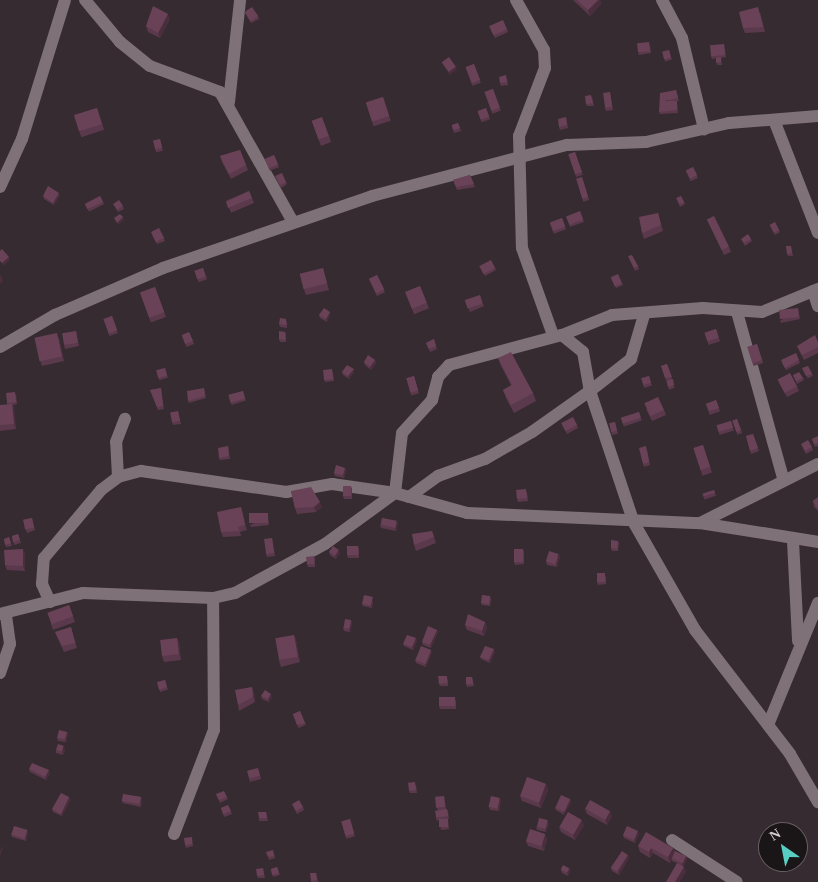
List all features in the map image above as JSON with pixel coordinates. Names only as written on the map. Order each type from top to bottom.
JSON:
[{"type":"street","points":[[85,0],[131,53],[150,66],[220,92],[229,102],[293,222]]},
{"type":"street","points":[[229,102],[240,0]]},
{"type":"street","points":[[516,0],[544,50],[544,68],[519,136],[522,248],[558,335],[583,352],[590,391],[634,523],[695,630],[768,725],[818,802]]},
{"type":"street","points":[[662,0],[682,38],[704,129]]},
{"type":"street","points":[[0,187],[22,139],[67,3]]},
{"type":"street","points":[[0,347],[54,315],[163,268],[293,222],[520,154],[568,146],[646,142],[704,129],[818,116]]},
{"type":"street","points":[[774,120],[818,233]]},
{"type":"street","points":[[0,673],[10,644],[3,614],[84,594],[124,592],[213,598],[274,574],[325,544],[395,493],[402,433],[432,400],[442,370],[558,335],[612,315],[644,315],[703,308],[737,312],[762,312],[816,290],[818,306]]},
{"type":"street","points":[[737,312],[784,481]]},
{"type":"street","points":[[409,497],[438,476],[485,459],[532,432],[590,391],[630,359],[644,315]]},
{"type":"street","points":[[118,477],[116,442],[125,419]]},
{"type":"street","points":[[700,523],[818,464]]},
{"type":"street","points":[[50,602],[42,584],[44,558],[100,490],[118,477],[140,471],[169,472],[191,480],[247,483],[286,492],[332,484],[395,493],[467,513],[634,523],[700,523],[793,541],[818,542]]},
{"type":"street","points":[[793,541],[798,645]]},
{"type":"street","points":[[174,834],[214,730],[213,598]]},
{"type":"street","points":[[768,725],[798,645],[818,603]]},
{"type":"street","points":[[672,840],[737,882]]},
{"type":"building","points":[[577,0],[598,0],[588,10]]},
{"type":"building","points":[[153,6],[168,14],[158,33],[146,26]]},
{"type":"building","points":[[252,7],[258,16],[251,21],[245,12]]},
{"type":"building","points":[[758,7],[763,27],[743,28],[739,12]]},
{"type":"building","points":[[503,20],[507,29],[493,35],[489,26]]},
{"type":"building","points":[[649,42],[650,51],[638,52],[637,43]]},
{"type":"building","points":[[724,44],[725,55],[711,56],[710,45]]},
{"type":"building","points":[[669,50],[671,58],[664,59],[662,52]]},
{"type":"building","points":[[449,57],[456,67],[449,72],[442,62]]},
{"type":"building","points":[[721,57],[721,62],[716,63],[716,58]]},
{"type":"building","points":[[474,64],[480,80],[472,83],[466,67]]},
{"type":"building","points":[[506,75],[507,82],[500,83],[499,77]]},
{"type":"building","points":[[493,89],[500,108],[491,111],[485,92]]},
{"type":"building","points":[[676,90],[678,98],[665,101],[677,101],[677,110],[659,112],[660,93]]},
{"type":"building","points":[[610,92],[612,107],[605,108],[603,93]]},
{"type":"building","points":[[591,95],[593,103],[586,104],[585,96]]},
{"type":"building","points":[[383,97],[389,116],[372,122],[366,103]]},
{"type":"building","points":[[97,108],[102,124],[79,131],[74,115]]},
{"type":"building","points":[[486,108],[489,116],[481,120],[478,111]]},
{"type":"building","points":[[322,117],[329,136],[319,140],[312,121]]},
{"type":"building","points":[[566,117],[567,125],[559,127],[558,119]]},
{"type":"building","points":[[458,123],[460,128],[453,130],[452,125]]},
{"type":"building","points":[[160,139],[162,148],[155,149],[153,141]]},
{"type":"building","points":[[240,150],[246,165],[229,174],[220,156]]},
{"type":"building","points":[[575,152],[582,172],[575,174],[568,154]]},
{"type":"building","points":[[274,155],[278,164],[269,168],[265,159]]},
{"type":"building","points":[[693,167],[697,175],[690,179],[686,171]]},
{"type":"building","points":[[282,173],[286,182],[280,185],[275,176]]},
{"type":"building","points":[[470,175],[474,184],[456,187],[453,180]]},
{"type":"building","points":[[582,177],[588,197],[582,199],[576,179]]},
{"type":"building","points":[[48,186],[59,193],[53,203],[43,196]]},
{"type":"building","points":[[249,191],[252,198],[228,208],[226,202]]},
{"type":"building","points":[[100,196],[103,202],[87,209],[85,204]]},
{"type":"building","points":[[681,196],[684,202],[680,205],[677,198]]},
{"type":"building","points":[[119,200],[123,206],[117,210],[113,204]]},
{"type":"building","points":[[580,211],[583,219],[569,225],[566,216]]},
{"type":"building","points":[[658,213],[661,225],[642,233],[639,217]]},
{"type":"building","points":[[120,214],[123,217],[117,223],[114,218]]},
{"type":"building","points":[[714,216],[729,247],[722,250],[707,220]]},
{"type":"building","points":[[562,218],[565,226],[553,231],[550,223]]},
{"type":"building","points":[[775,222],[779,230],[774,233],[770,225]]},
{"type":"building","points":[[159,228],[164,238],[156,242],[151,232]]},
{"type":"building","points":[[748,234],[751,239],[744,243],[741,239]]},
{"type":"building","points":[[786,246],[791,246],[792,253],[787,254]]},
{"type":"building","points":[[2,249],[9,257],[2,263],[0,261],[0,251]]},
{"type":"building","points":[[632,255],[638,266],[634,268],[628,256]]},
{"type":"building","points":[[491,260],[495,268],[484,274],[479,266]]},
{"type":"building","points":[[203,268],[206,277],[197,279],[194,271]]},
{"type":"building","points":[[323,268],[327,284],[304,289],[300,274]]},
{"type":"building","points":[[618,274],[622,283],[615,286],[611,277]]},
{"type":"building","points":[[377,275],[384,289],[376,293],[369,279]]},
{"type":"building","points":[[420,286],[427,303],[412,309],[405,292]]},
{"type":"building","points":[[155,287],[164,312],[149,318],[140,292]]},
{"type":"building","points":[[480,295],[483,304],[468,309],[465,300]]},
{"type":"building","points":[[324,308],[330,312],[326,319],[319,315]]},
{"type":"building","points":[[798,308],[799,317],[780,319],[779,310]]},
{"type":"building","points":[[112,316],[117,330],[109,333],[104,319]]},
{"type":"building","points":[[280,318],[286,319],[286,325],[279,324]]},
{"type":"building","points":[[716,329],[719,338],[707,341],[705,333]]},
{"type":"building","points":[[76,331],[78,343],[64,345],[62,333]]},
{"type":"building","points":[[279,331],[285,332],[285,340],[279,339]]},
{"type":"building","points":[[189,332],[193,341],[185,344],[182,335]]},
{"type":"building","points":[[57,333],[62,356],[39,361],[35,338]]},
{"type":"building","points":[[815,335],[818,347],[802,355],[797,346]]},
{"type":"building","points":[[434,339],[436,346],[429,349],[426,343]]},
{"type":"building","points":[[757,344],[762,360],[752,363],[747,347]]},
{"type":"building","points":[[511,352],[533,393],[511,405],[503,390],[512,385],[498,358]]},
{"type":"building","points":[[796,353],[799,360],[785,368],[781,360]]},
{"type":"building","points":[[368,355],[375,360],[370,367],[364,362]]},
{"type":"building","points":[[667,364],[672,377],[665,378],[661,366]]},
{"type":"building","points":[[347,365],[354,369],[348,376],[342,372]]},
{"type":"building","points":[[808,366],[812,374],[806,376],[802,368]]},
{"type":"building","points":[[165,368],[167,376],[158,378],[156,370]]},
{"type":"building","points":[[332,369],[333,379],[324,380],[323,370]]},
{"type":"building","points":[[799,372],[803,378],[796,381],[793,375]]},
{"type":"building","points":[[790,373],[797,386],[785,393],[778,380]]},
{"type":"building","points":[[414,376],[418,390],[410,393],[406,378]]},
{"type":"building","points":[[649,376],[651,383],[643,385],[641,378]]},
{"type":"building","points":[[673,379],[674,385],[668,387],[667,381]]},
{"type":"building","points":[[161,388],[163,406],[157,407],[150,390]]},
{"type":"building","points":[[204,388],[205,396],[188,401],[187,391]]},
{"type":"building","points":[[243,391],[245,399],[230,402],[228,395]]},
{"type":"building","points":[[15,392],[16,402],[7,403],[6,393]]},
{"type":"building","points":[[658,397],[664,410],[650,416],[644,403]]},
{"type":"building","points":[[716,400],[719,408],[709,411],[706,404]]},
{"type":"building","points":[[12,404],[14,424],[0,425],[0,405]]},
{"type":"building","points":[[178,411],[180,421],[172,422],[170,413]]},
{"type":"building","points":[[639,412],[641,418],[623,424],[621,418]]},
{"type":"building","points":[[573,417],[577,425],[566,431],[561,423]]},
{"type":"building","points":[[737,419],[741,430],[736,432],[732,421]]},
{"type":"building","points":[[731,421],[733,428],[719,432],[717,425]]},
{"type":"building","points":[[615,422],[617,431],[611,432],[609,423]]},
{"type":"building","points":[[753,434],[758,448],[750,451],[746,436]]},
{"type":"building","points":[[818,436],[818,443],[814,444],[812,439]]},
{"type":"building","points":[[808,440],[812,447],[805,451],[801,444]]},
{"type":"building","points":[[703,445],[710,467],[701,470],[693,448]]},
{"type":"building","points":[[228,446],[229,456],[219,458],[218,448]]},
{"type":"building","points":[[646,446],[649,462],[643,464],[639,448]]},
{"type":"building","points":[[336,465],[345,468],[343,475],[334,473]]},
{"type":"building","points":[[343,486],[351,486],[351,496],[343,496]]},
{"type":"building","points":[[311,487],[320,502],[314,507],[295,508],[291,491]]},
{"type":"building","points":[[526,489],[527,498],[517,499],[516,490]]},
{"type":"building","points":[[714,490],[715,493],[704,497],[703,494]]},
{"type":"building","points":[[818,497],[818,507],[817,508],[813,501]]},
{"type":"building","points":[[241,507],[245,525],[238,527],[239,531],[221,532],[217,512]]},
{"type":"building","points":[[249,513],[268,513],[268,523],[249,523]]},
{"type":"building","points":[[32,518],[34,528],[25,530],[23,520]]},
{"type":"building","points":[[382,518],[397,521],[395,528],[381,525]]},
{"type":"building","points":[[432,531],[434,537],[414,545],[412,534]]},
{"type":"building","points":[[18,534],[20,540],[13,542],[12,536]]},
{"type":"building","points":[[9,537],[11,543],[5,545],[4,539]]},
{"type":"building","points":[[272,538],[274,553],[266,554],[264,539]]},
{"type":"building","points":[[611,540],[618,541],[617,549],[611,548]]},
{"type":"building","points":[[333,546],[339,550],[335,556],[329,552]]},
{"type":"building","points":[[347,546],[358,546],[358,555],[347,555]]},
{"type":"building","points":[[23,549],[23,566],[5,565],[4,550]]},
{"type":"building","points":[[514,549],[523,549],[523,562],[514,562]]},
{"type":"building","points":[[549,551],[559,554],[555,564],[546,562]]},
{"type":"building","points":[[314,556],[314,564],[307,564],[306,557]]},
{"type":"building","points":[[597,573],[605,573],[605,582],[597,582]]},
{"type":"building","points":[[364,595],[373,597],[371,606],[362,604]]},
{"type":"building","points":[[482,595],[490,596],[489,604],[481,603]]},
{"type":"building","points":[[69,605],[73,616],[51,624],[47,613]]},
{"type":"building","points":[[468,614],[485,622],[482,631],[465,625]]},
{"type":"building","points":[[345,619],[351,620],[350,629],[344,628]]},
{"type":"building","points":[[428,626],[437,630],[430,645],[422,642]]},
{"type":"building","points":[[71,627],[75,643],[62,646],[55,632]]},
{"type":"building","points":[[294,635],[298,657],[279,660],[275,638]]},
{"type":"building","points":[[407,635],[416,638],[412,647],[403,644]]},
{"type":"building","points":[[177,638],[179,654],[162,656],[160,640]]},
{"type":"building","points":[[421,646],[431,650],[426,664],[415,660]]},
{"type":"building","points":[[485,646],[494,649],[489,660],[480,657]]},
{"type":"building","points":[[438,676],[447,676],[447,683],[439,684]]},
{"type":"building","points":[[466,677],[472,677],[473,684],[466,684]]},
{"type":"building","points":[[165,680],[167,687],[159,690],[157,682]]},
{"type":"building","points":[[252,687],[253,697],[238,705],[235,690]]},
{"type":"building","points":[[265,690],[271,694],[268,699],[261,696]]},
{"type":"building","points":[[439,697],[455,697],[455,706],[439,706]]},
{"type":"building","points":[[300,711],[305,723],[297,725],[293,714]]},
{"type":"building","points":[[59,730],[67,732],[65,739],[57,738]]},
{"type":"building","points":[[58,744],[64,746],[62,752],[56,750]]},
{"type":"building","points":[[32,763],[49,770],[45,777],[29,769]]},
{"type":"building","points":[[258,768],[260,776],[249,778],[247,771]]},
{"type":"building","points":[[527,777],[546,784],[539,803],[520,796]]},
{"type":"building","points":[[415,782],[416,790],[409,791],[408,783]]},
{"type":"building","points":[[224,791],[227,797],[219,800],[216,794]]},
{"type":"building","points":[[61,793],[69,797],[61,814],[52,809]]},
{"type":"building","points":[[123,794],[141,797],[140,804],[122,801]]},
{"type":"building","points":[[561,795],[570,799],[564,812],[555,808]]},
{"type":"building","points":[[444,796],[445,807],[436,808],[435,797]]},
{"type":"building","points":[[491,796],[500,798],[497,809],[489,807]]},
{"type":"building","points":[[299,800],[303,807],[296,811],[292,804]]},
{"type":"building","points":[[590,800],[610,811],[605,820],[585,809]]},
{"type":"building","points":[[228,805],[231,811],[223,814],[221,808]]},
{"type":"building","points":[[447,809],[448,816],[436,818],[435,811]]},
{"type":"building","points":[[258,812],[266,812],[267,818],[259,818]]},
{"type":"building","points":[[568,812],[582,820],[573,835],[560,827]]},
{"type":"building","points":[[539,818],[548,820],[546,829],[537,827]]},
{"type":"building","points":[[350,819],[354,833],[345,836],[341,821]]},
{"type":"building","points":[[439,819],[448,819],[448,827],[439,827]]},
{"type":"building","points":[[14,826],[27,830],[25,839],[11,835]]},
{"type":"building","points":[[627,826],[638,831],[634,840],[623,835]]},
{"type":"building","points":[[530,829],[545,834],[541,846],[526,841]]},
{"type":"building","points":[[646,832],[673,848],[668,857],[651,848],[649,852],[638,846]]},
{"type":"building","points":[[192,837],[192,844],[185,845],[184,838]]},
{"type":"building","points":[[273,850],[274,856],[268,857],[266,852]]},
{"type":"building","points":[[622,851],[628,855],[617,871],[611,868]]},
{"type":"building","points":[[675,851],[686,856],[683,863],[672,858]]},
{"type":"building","points":[[677,863],[684,867],[675,882],[666,882]]},
{"type":"building","points":[[563,865],[569,868],[567,873],[561,869]]},
{"type":"building","points":[[277,867],[279,873],[272,875],[271,869]]},
{"type":"building","points":[[263,868],[264,875],[257,876],[256,869]]},
{"type":"building","points":[[310,873],[316,873],[317,880],[311,881]]}]
